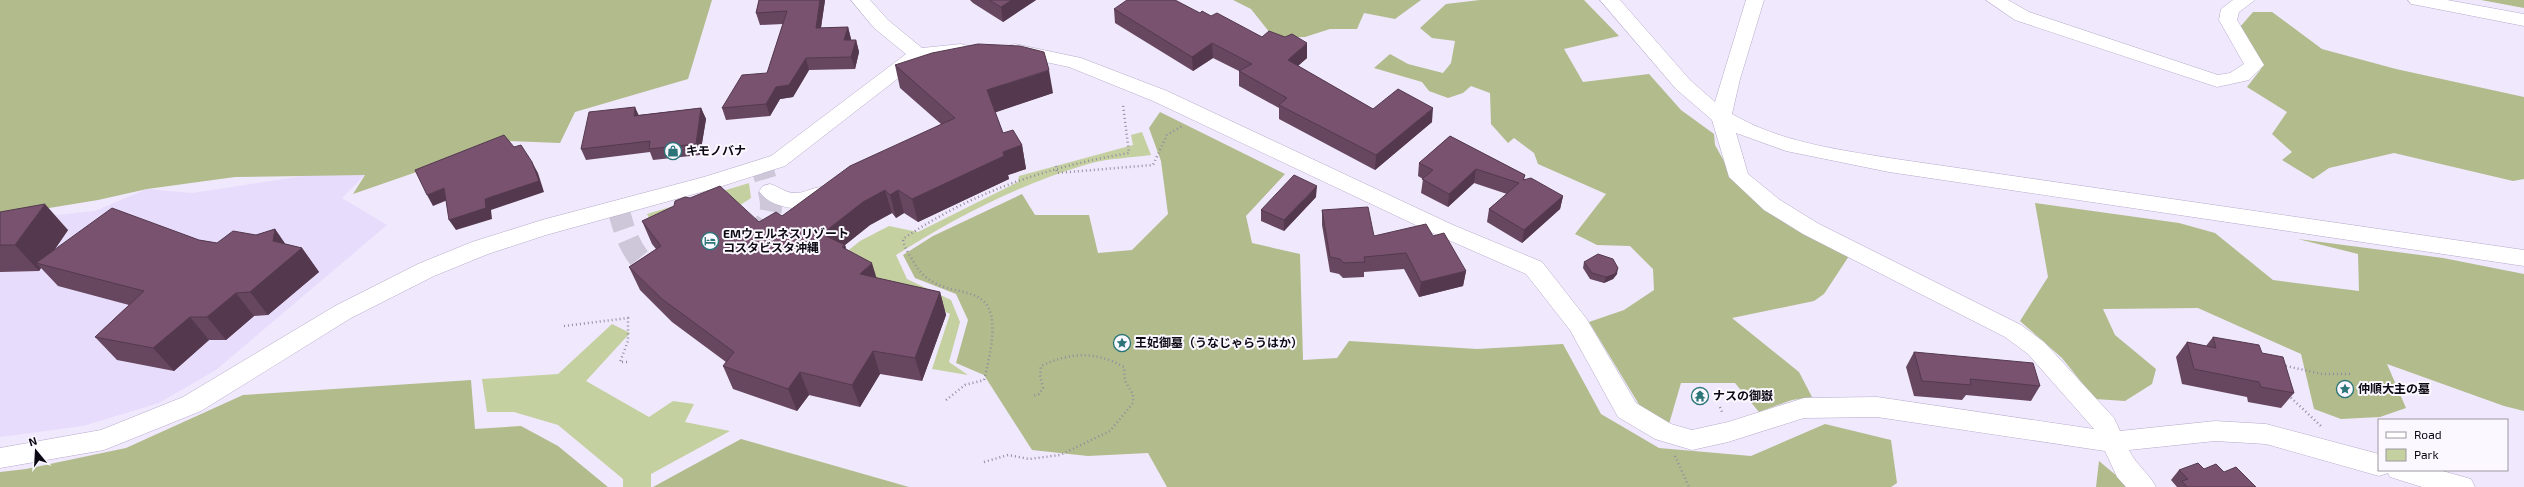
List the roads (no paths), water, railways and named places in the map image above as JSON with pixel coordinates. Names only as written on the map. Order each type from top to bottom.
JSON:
[{"type":"street","points":[[860,0],[881,24],[918,54]]},
{"type":"street","points":[[1609,0],[1694,96],[1721,116],[1756,135],[1822,153],[2524,258]]},
{"type":"street","points":[[1755,0],[1730,79],[1721,116],[1739,177],[1772,205],[1811,229],[2013,330],[2036,348],[2105,425],[2126,470],[2143,487]]},
{"type":"street","points":[[1995,0],[2022,16],[2217,81],[2234,80],[2247,74],[2254,65],[2228,20],[2230,9],[2246,0]]},
{"type":"street","points":[[2417,0],[2524,20]]},
{"type":"street","points":[[0,458],[104,440],[192,404],[343,312],[426,270],[480,248],[542,228],[709,183],[778,161],[841,111],[918,54],[1009,49],[1050,55],[1074,62],[1160,96],[1445,230],[1534,268],[1578,324],[1627,410],[1664,432],[1692,440],[1728,432],[1804,408],[1877,407],[2112,442],[2215,431],[2266,434],[2378,465]]},
{"type":"street","points":[[770,191],[785,200],[804,202],[821,193]]},
{"type":"street","points":[[2403,471],[2462,487]]},
{"type":"tunnel","points":[[750,236],[760,229],[770,214],[770,197],[762,167]]},
{"type":"tunnel","points":[[618,208],[627,236],[641,261],[657,273],[664,270]]},
{"type":"place","name":"キモノバナ","points":[[673,151]]},
{"type":"place","name":"EMウェルネスリゾート コスタビスタ沖縄","points":[[710,241]]},
{"type":"place","name":"王妃御墓（うなじゃらうはか）","points":[[1122,343]]},
{"type":"place","name":"仲順大主の墓","points":[[2345,389]]},
{"type":"place","name":"ナスの御嶽","points":[[1700,396]]}]
